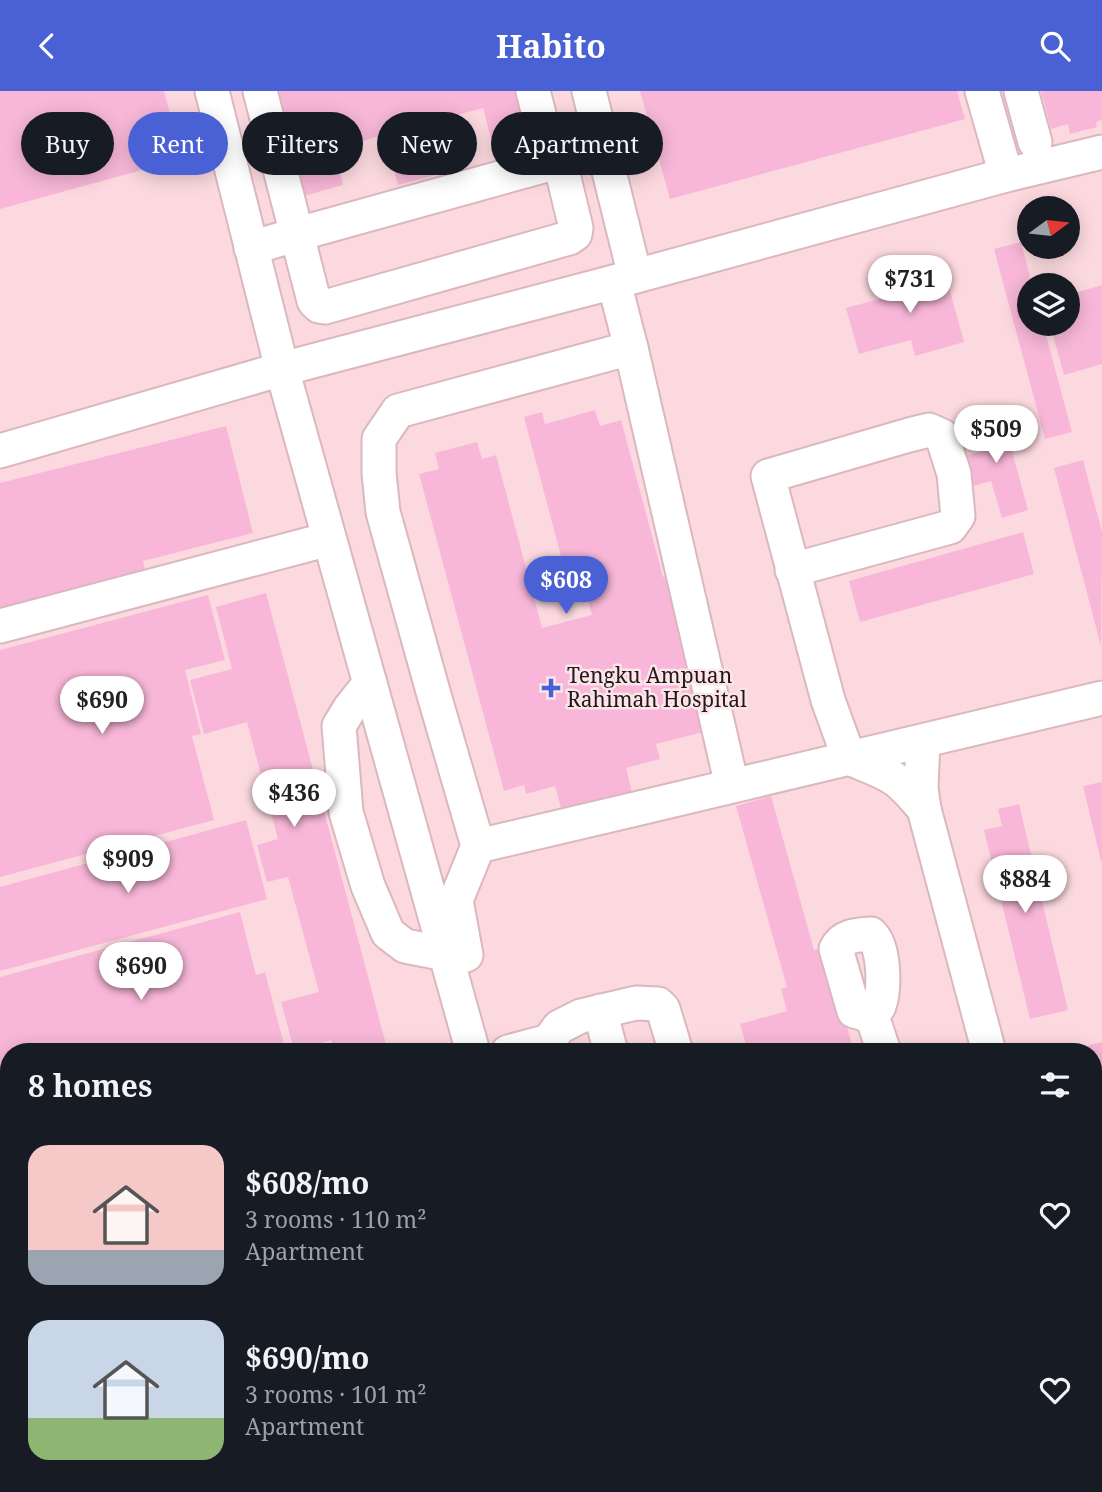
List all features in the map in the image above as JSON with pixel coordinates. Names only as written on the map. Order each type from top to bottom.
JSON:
[{"type":"street","points":[[212,91],[282,369],[470,1043]]},
{"type":"street","points":[[260,91],[314,301],[319,306],[325,307],[569,238],[575,234],[576,228],[560,175]]},
{"type":"street","points":[[533,91],[540,112]]},
{"type":"street","points":[[589,91],[594,112]]},
{"type":"street","points":[[982,91],[1006,175]]},
{"type":"street","points":[[1021,91],[1035,142]]},
{"type":"street","points":[[0,451],[282,369],[1006,175],[1102,152]]},
{"type":"street","points":[[251,248],[512,175]]},
{"type":"street","points":[[608,175],[625,279],[631,348],[732,786]]},
{"type":"street","points":[[459,1002],[468,963],[456,900],[478,846],[383,512],[379,439],[398,411],[631,348]]},
{"type":"street","points":[[792,571],[950,527],[958,516],[954,474],[942,436],[929,430],[919,432],[768,476],[792,571],[828,700],[849,758],[894,779],[925,809]]},
{"type":"street","points":[[0,626],[329,539]]},
{"type":"street","points":[[370,683],[339,726],[346,812],[369,886],[388,933],[405,946],[446,954]]},
{"type":"street","points":[[478,846],[1102,698]]},
{"type":"street","points":[[923,742],[922,787],[925,809],[987,1043]]},
{"type":"street","points":[[552,1043],[559,1027],[581,1016],[636,1003],[658,1004],[663,1009],[673,1043]]},
{"type":"street","points":[[600,1011],[609,1043]]},
{"type":"street","points":[[872,1016],[881,1043]]},
{"type":"shaded area","name":"Tengku Ampuan Rahimah Hospital","points":[[0,91],[1102,91],[1102,1043],[0,1043]]},
{"type":"building","points":[[0,91],[164,91],[170,112],[128,112],[128,174],[0,209]]},
{"type":"building","points":[[275,91],[523,91],[529,112],[491,112],[491,139],[483,108],[468,112],[377,112],[377,137],[363,141],[363,112],[281,112]]},
{"type":"building","points":[[640,91],[957,91],[965,119],[670,199],[663,174],[663,112],[646,112]]},
{"type":"building","points":[[1041,91],[1102,91],[1102,120],[1096,122],[1097,127],[1070,134],[1068,124],[1051,129]]},
{"type":"building","points":[[298,175],[340,175],[343,185],[304,196]]},
{"type":"building","points":[[395,175],[436,175],[398,185]]},
{"type":"building","points":[[1017,243],[1017,259],[1025,259],[1029,273],[1017,273],[1017,335],[994,249]]},
{"type":"building","points":[[942,262],[964,342],[915,356],[911,340],[859,354],[846,308],[898,294],[893,275]]},
{"type":"building","points":[[1102,285],[1102,364],[1064,375],[1053,336],[1080,336],[1080,291]]},
{"type":"building","points":[[1017,336],[1046,336],[1072,432],[1045,439]]},
{"type":"building","points":[[595,410],[600,426],[621,420],[663,577],[675,574],[683,604],[673,607],[707,731],[656,744],[660,759],[626,768],[633,796],[563,815],[555,786],[526,794],[524,785],[504,791],[419,474],[439,469],[435,453],[477,442],[482,459],[496,455],[542,628],[592,615],[581,573],[574,575],[573,569],[565,571],[524,417],[542,412],[545,424]]},
{"type":"building","points":[[1001,410],[1028,510],[1002,518],[991,481],[967,488],[959,458],[983,451],[974,418]]},
{"type":"building","points":[[226,426],[253,533],[143,561],[147,577],[0,614],[0,483]]},
{"type":"building","points":[[1083,460],[1102,532],[1101,646],[1054,468]]},
{"type":"building","points":[[1023,532],[1034,574],[860,622],[849,581]]},
{"type":"building","points":[[266,593],[386,1043],[332,1043],[331,1040],[320,1043],[292,1043],[281,1002],[319,992],[288,877],[267,882],[257,845],[278,839],[247,722],[204,734],[190,680],[232,669],[216,607]]},
{"type":"building","points":[[208,595],[225,660],[185,670],[201,734],[192,736],[214,820],[0,877],[0,650]]},
{"type":"building","points":[[1102,782],[1102,861],[1101,861],[1083,786]]},
{"type":"building","points":[[771,796],[814,950],[825,948],[851,1043],[745,1043],[740,1024],[787,1011],[781,989],[787,987],[736,806]]},
{"type":"building","points":[[1019,804],[1068,1010],[1030,1019],[984,830],[1002,826],[998,809]]},
{"type":"building","points":[[246,820],[267,899],[0,971],[0,887]]},
{"type":"building","points":[[240,912],[256,975],[265,972],[284,1043],[0,1043],[0,977]]},
{"type":"place","name":"Tengku Ampuan Rahimah Hospital","points":[[551,688]]}]
